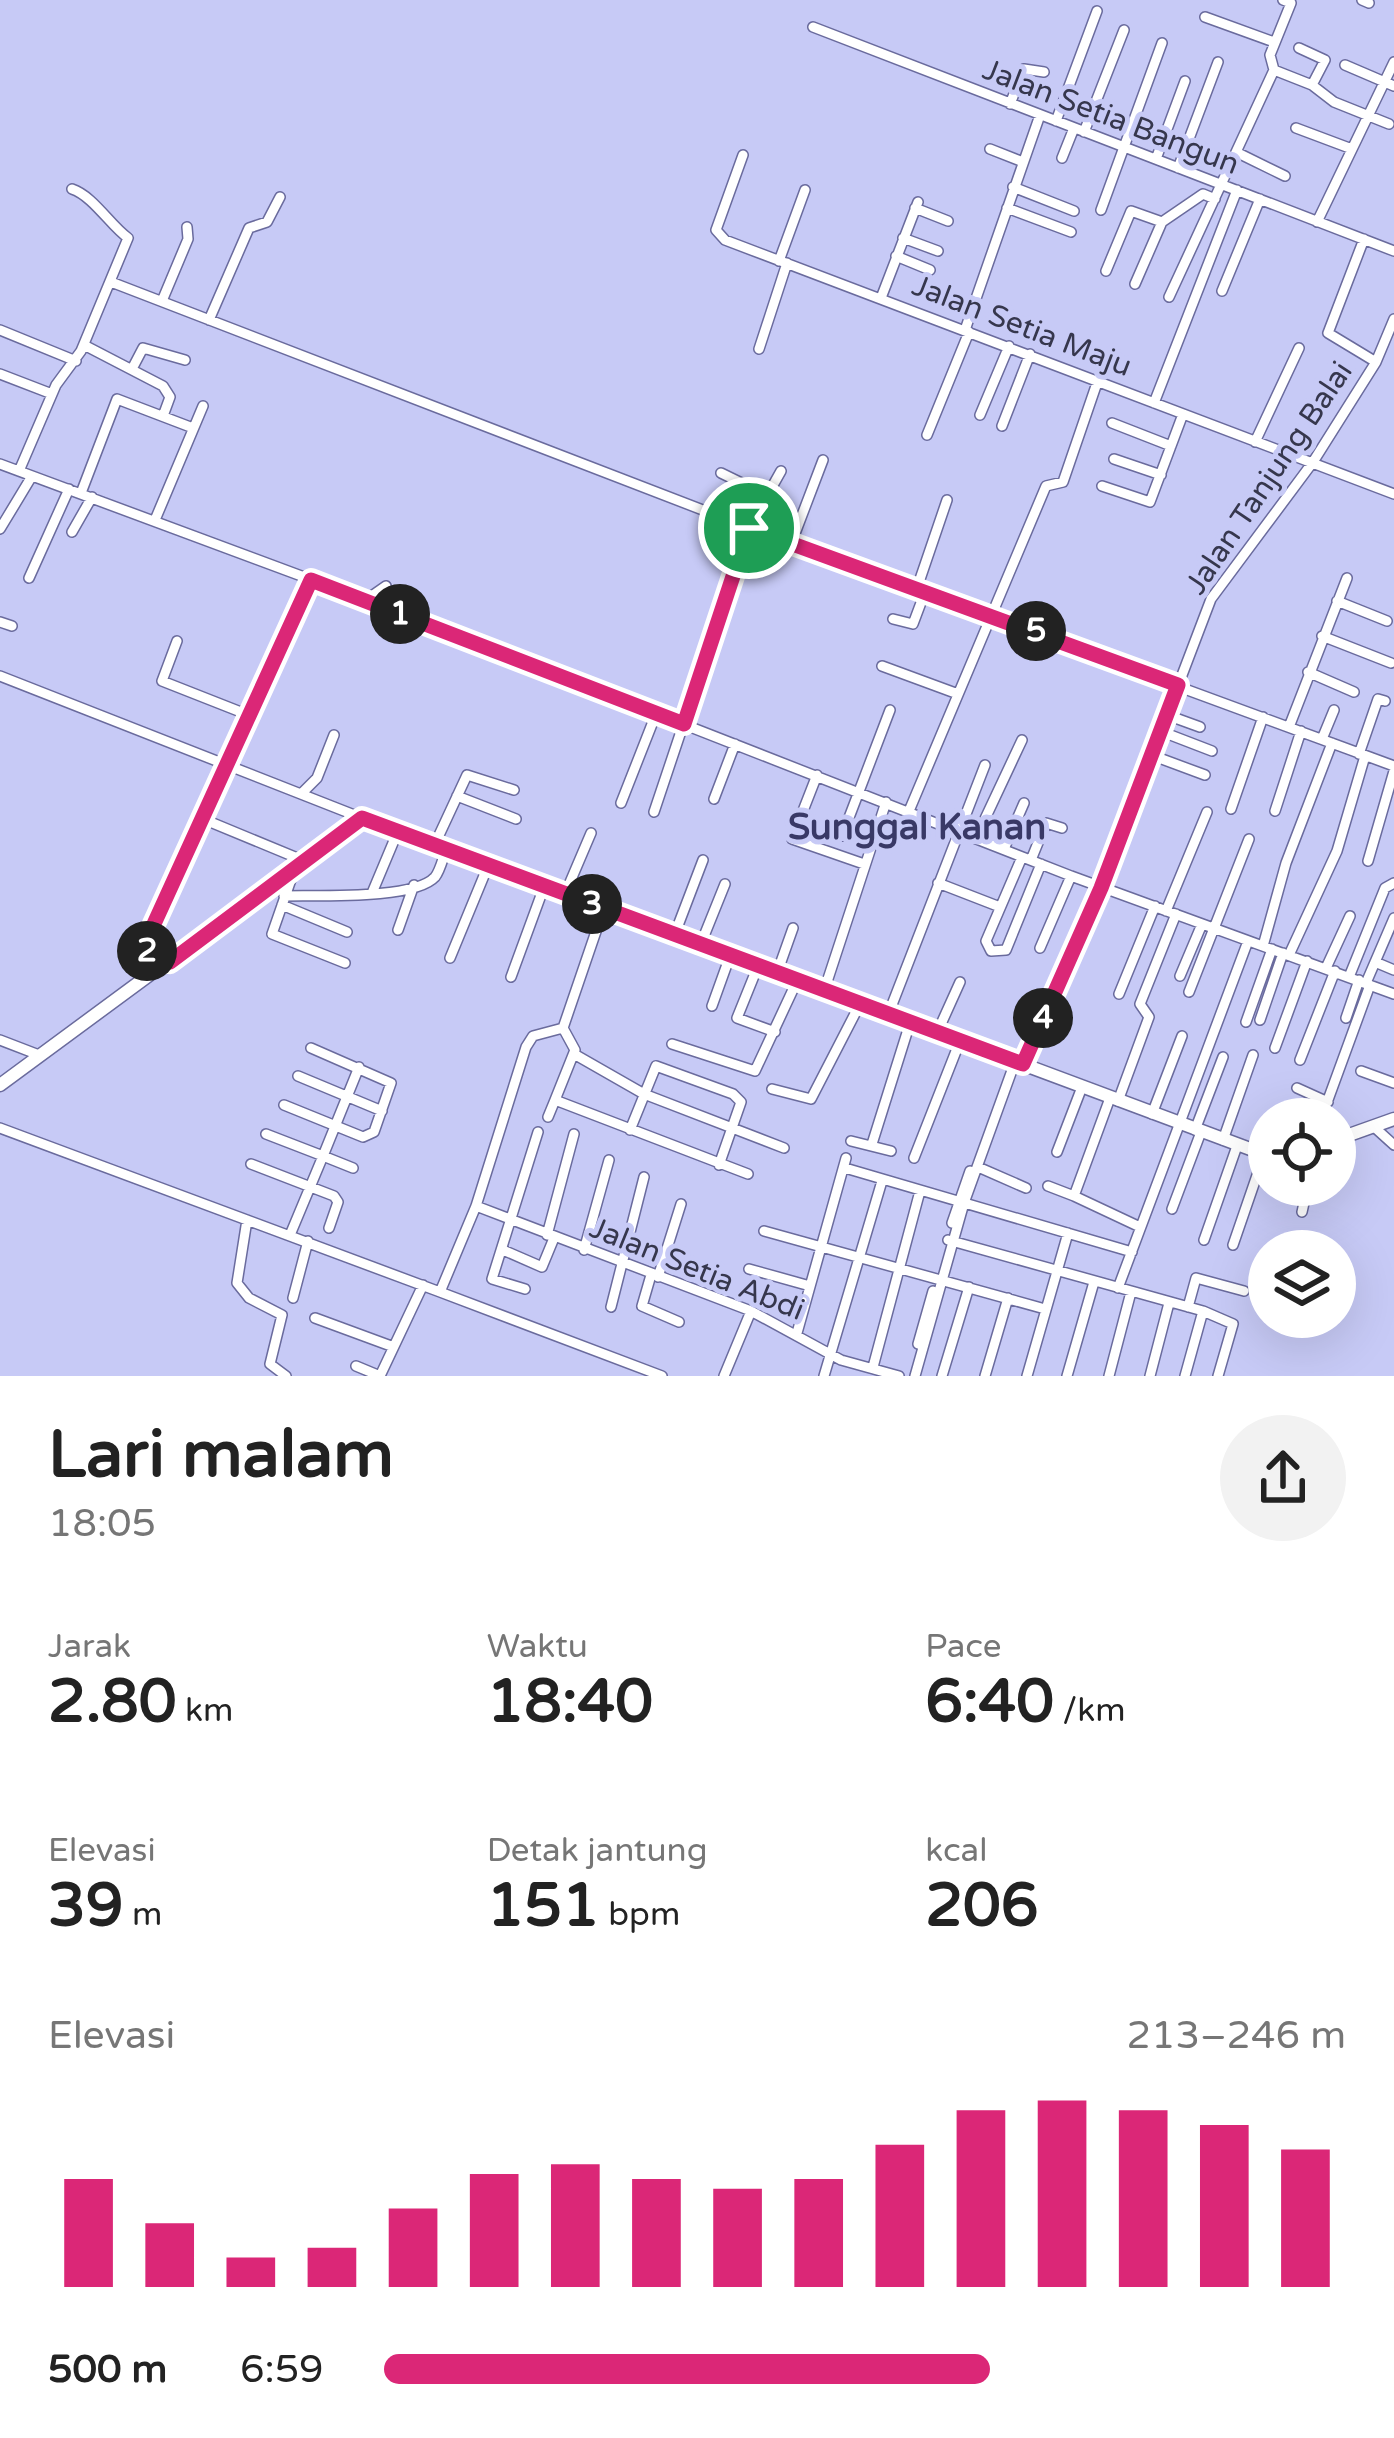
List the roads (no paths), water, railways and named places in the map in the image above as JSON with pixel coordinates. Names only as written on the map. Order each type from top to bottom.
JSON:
[{"type":"main road","points":[[0,1085],[362,818],[1248,1150]]},
{"type":"main road","points":[[1356,1132],[1394,1119]]},
{"type":"street","points":[[1169,297],[1274,70],[1274,42],[1289,1]]},
{"type":"street","points":[[1056,121],[1097,11]]},
{"type":"street","points":[[1205,17],[1274,42]]},
{"type":"street","name":"Jalan Setia Bangun","points":[[813,27],[1394,251]]},
{"type":"street","points":[[1062,158],[1124,30]]},
{"type":"street","points":[[1101,210],[1162,43]]},
{"type":"street","points":[[1299,48],[1329,62],[1312,85]]},
{"type":"street","points":[[1178,168],[1218,62]]},
{"type":"street","points":[[1317,221],[1368,115],[1389,84],[1394,62]]},
{"type":"street","points":[[1345,65],[1389,84]]},
{"type":"street","points":[[1010,104],[1024,69],[1044,72]]},
{"type":"street","points":[[1274,70],[1389,124]]},
{"type":"street","points":[[1156,159],[1185,80]]},
{"type":"street","points":[[927,435],[1040,115]]},
{"type":"street","points":[[1296,128],[1352,149]]},
{"type":"street","points":[[990,149],[1023,162]]},
{"type":"street","points":[[1238,153],[1285,176]]},
{"type":"street","name":"Jalan Setia Maju","points":[[742,155],[716,232],[783,262],[1394,494]]},
{"type":"street","points":[[1013,187],[1075,211]]},
{"type":"street","points":[[19,471],[52,394],[84,345],[128,237],[109,226],[84,193],[72,189]]},
{"type":"street","points":[[759,349],[805,190]]},
{"type":"street","points":[[1154,404],[1237,190]]},
{"type":"street","points":[[1135,284],[1162,222],[1203,194],[1215,199]]},
{"type":"street","points":[[209,320],[248,228],[267,222],[280,197]]},
{"type":"street","points":[[1222,290],[1260,199]]},
{"type":"street","points":[[880,298],[916,205],[948,221]]},
{"type":"street","points":[[1006,208],[1071,232]]},
{"type":"street","points":[[1106,271],[1131,211],[1162,222]]},
{"type":"street","points":[[162,301],[188,239],[188,227]]},
{"type":"street","points":[[903,238],[938,250]]},
{"type":"street","points":[[1364,239],[1328,334],[1376,362]]},
{"type":"street","points":[[896,256],[930,270]]},
{"type":"street","points":[[110,282],[791,544],[1393,765],[1368,861]]},
{"type":"street","name":"Jalan Tanjung Balai","points":[[983,1144],[1101,888],[1216,590],[1312,462],[1376,362],[1394,319]]},
{"type":"street","points":[[0,330],[76,361]]},
{"type":"street","points":[[84,345],[170,392],[163,416]]},
{"type":"street","points":[[980,415],[1009,346]]},
{"type":"street","points":[[132,369],[142,348],[185,359]]},
{"type":"street","points":[[1255,442],[1299,348]]},
{"type":"street","points":[[1002,426],[1030,354]]},
{"type":"street","points":[[158,382],[167,356]]},
{"type":"street","points":[[0,374],[52,394]]},
{"type":"street","points":[[909,811],[1046,486],[1063,482],[1098,380]]},
{"type":"street","points":[[72,532],[115,400],[194,428]]},
{"type":"street","points":[[155,520],[203,406]]},
{"type":"street","points":[[1102,487],[1148,503],[1183,414]]},
{"type":"street","points":[[1112,423],[1171,446]]},
{"type":"street","points":[[1114,459],[1161,475]]},
{"type":"street","points":[[791,544],[823,460]]},
{"type":"street","points":[[0,464],[365,600],[1101,888],[1394,994]]},
{"type":"street","points":[[654,812],[749,528],[764,494],[782,471]]},
{"type":"street","points":[[721,472],[764,494]]},
{"type":"street","points":[[0,529],[32,476]]},
{"type":"street","points":[[29,578],[81,493]]},
{"type":"street","points":[[893,619],[914,624],[947,500]]},
{"type":"street","points":[[1289,727],[1347,578]]},
{"type":"street","points":[[170,962],[143,944],[311,580]]},
{"type":"street","points":[[365,600],[386,586]]},
{"type":"street","points":[[1337,601],[1387,621]]},
{"type":"street","points":[[1322,636],[1391,664]]},
{"type":"street","points":[[178,641],[162,681],[250,716]]},
{"type":"street","points":[[882,666],[958,694]]},
{"type":"street","points":[[1308,672],[1354,692]]},
{"type":"street","points":[[0,676],[362,818]]},
{"type":"street","points":[[1246,1022],[1277,951],[1337,851],[1378,699],[1384,701]]},
{"type":"street","points":[[842,836],[890,710]]},
{"type":"street","points":[[1260,1020],[1277,951],[1286,863],[1334,710]]},
{"type":"street","points":[[620,803],[656,715]]},
{"type":"street","points":[[1167,715],[1200,727]]},
{"type":"street","points":[[1231,809],[1263,717]]},
{"type":"street","points":[[1160,731],[1212,751]]},
{"type":"street","points":[[1275,811],[1301,731]]},
{"type":"street","points":[[301,794],[317,778],[334,735]]},
{"type":"street","points":[[976,838],[1022,740]]},
{"type":"street","points":[[714,799],[735,744]]},
{"type":"street","points":[[1151,755],[1205,775]]},
{"type":"street","points":[[888,1015],[985,765]]},
{"type":"street","points":[[283,900],[372,893],[436,876],[440,848],[469,774],[514,790]]},
{"type":"street","points":[[817,775],[792,839],[864,864]]},
{"type":"street","points":[[457,796],[516,818]]},
{"type":"street","points":[[824,991],[886,802]]},
{"type":"street","points":[[1004,849],[1024,803]]},
{"type":"street","points":[[933,821],[938,808]]},
{"type":"street","points":[[1119,994],[1166,910],[1207,812]]},
{"type":"street","points":[[203,819],[307,862]]},
{"type":"street","points":[[1031,860],[1000,907],[986,945],[1003,954],[1046,824],[1062,828]]},
{"type":"street","points":[[372,893],[398,832]]},
{"type":"street","points":[[565,894],[591,833]]},
{"type":"street","points":[[1189,992],[1250,838]]},
{"type":"street","points":[[674,936],[703,860]]},
{"type":"street","points":[[450,958],[488,866]]},
{"type":"street","points":[[294,872],[271,932],[345,963]]},
{"type":"street","points":[[1040,948],[1071,876]]},
{"type":"street","points":[[938,883],[1000,907]]},
{"type":"street","points":[[1329,1098],[1385,888],[1394,883]]},
{"type":"street","points":[[700,946],[725,884]]},
{"type":"street","points":[[398,930],[414,885]]},
{"type":"street","points":[[511,977],[544,886]]},
{"type":"street","points":[[283,900],[347,932]]},
{"type":"street","points":[[604,908],[563,1028],[574,1054],[644,1094],[784,1148]]},
{"type":"street","points":[[1074,1196],[1150,1017],[1140,1004],[1166,910]]},
{"type":"street","points":[[1300,1060],[1350,916]]},
{"type":"street","points":[[1346,1018],[1394,918]]},
{"type":"street","points":[[1180,976],[1202,923]]},
{"type":"street","points":[[777,973],[793,928]]},
{"type":"street","points":[[1118,1288],[1248,940]]},
{"type":"street","points":[[712,1006],[730,956]]},
{"type":"street","points":[[1275,1048],[1307,961]]},
{"type":"street","points":[[1375,962],[1394,970]]},
{"type":"street","points":[[758,966],[737,1018],[775,1032]]},
{"type":"street","points":[[672,1044],[755,1071],[797,981]]},
{"type":"street","points":[[937,1033],[960,982]]},
{"type":"street","points":[[772,1089],[810,1100],[860,1004]]},
{"type":"street","points":[[872,1144],[910,1023]]},
{"type":"street","points":[[440,1292],[476,1206],[530,1040],[563,1028]]},
{"type":"street","points":[[1152,1114],[1182,1036]]},
{"type":"street","points":[[0,1040],[39,1055]]},
{"type":"street","points":[[914,1158],[960,1041]]},
{"type":"street","points":[[284,1105],[369,1137],[382,1112],[391,1083],[311,1048]]},
{"type":"street","points":[[548,1117],[574,1054]]},
{"type":"street","points":[[1204,1240],[1253,1055]]},
{"type":"street","points":[[1172,1209],[1223,1057]]},
{"type":"street","points":[[630,1130],[660,1066],[734,1094],[741,1099],[719,1165]]},
{"type":"street","points":[[290,1234],[359,1067]]},
{"type":"street","points":[[1361,1071],[1394,1083]]},
{"type":"street","points":[[298,1076],[382,1112]]},
{"type":"street","points":[[1057,1152],[1082,1087]]},
{"type":"street","points":[[1297,1088],[1319,1098]]},
{"type":"street","points":[[555,1100],[748,1174]]},
{"type":"street","points":[[1373,1126],[1384,1141],[1394,1145]]},
{"type":"street","points":[[0,1128],[662,1376]]},
{"type":"street","points":[[525,1289],[490,1283],[538,1132]]},
{"type":"street","points":[[266,1134],[353,1168]]},
{"type":"street","points":[[503,1250],[542,1267],[574,1134]]},
{"type":"street","points":[[851,1141],[891,1151]]},
{"type":"street","points":[[961,1202],[983,1144]]},
{"type":"street","points":[[912,1376],[961,1202],[983,1144]]},
{"type":"street","points":[[584,1250],[610,1160]]},
{"type":"street","points":[[797,1333],[846,1163],[882,1181],[1132,1252]]},
{"type":"street","points":[[251,1164],[338,1200],[329,1228]]},
{"type":"street","points":[[978,1167],[1026,1188]]},
{"type":"street","points":[[610,1307],[644,1177]]},
{"type":"street","points":[[824,1376],[882,1181]]},
{"type":"street","points":[[1048,1186],[1140,1227]]},
{"type":"street","points":[[873,1366],[920,1192]]},
{"type":"street","points":[[679,1322],[642,1306],[681,1204]]},
{"type":"street","points":[[1233,1245],[1248,1205]]},
{"type":"street","name":"Jalan Setia Abdi","points":[[476,1206],[752,1311],[841,1360],[899,1376]]},
{"type":"street","points":[[1302,1212],[1303,1206]]},
{"type":"street","points":[[248,1220],[237,1283],[249,1298],[282,1316],[270,1364],[286,1376]]},
{"type":"street","points":[[764,1231],[1045,1309]]},
{"type":"street","points":[[1027,1376],[1068,1233]]},
{"type":"street","points":[[950,1240],[1203,1311],[1232,1324],[1218,1376]]},
{"type":"street","points":[[293,1298],[308,1241]]},
{"type":"street","points":[[749,1269],[811,1286]]},
{"type":"street","points":[[1188,1307],[1196,1278],[1244,1291]]},
{"type":"street","points":[[1067,1376],[1094,1282]]},
{"type":"street","points":[[356,1366],[380,1376],[423,1285]]},
{"type":"street","points":[[942,1376],[969,1288]]},
{"type":"street","points":[[1109,1376],[1131,1292]]},
{"type":"street","points":[[985,1376],[1008,1298]]},
{"type":"street","points":[[1150,1376],[1169,1303]]},
{"type":"street","points":[[724,1376],[752,1311]]},
{"type":"street","points":[[1185,1376],[1203,1311]]},
{"type":"street","points":[[315,1318],[391,1346]]},
{"type":"district","name":"Sunggal Kanan","points":[[917,827]]}]
